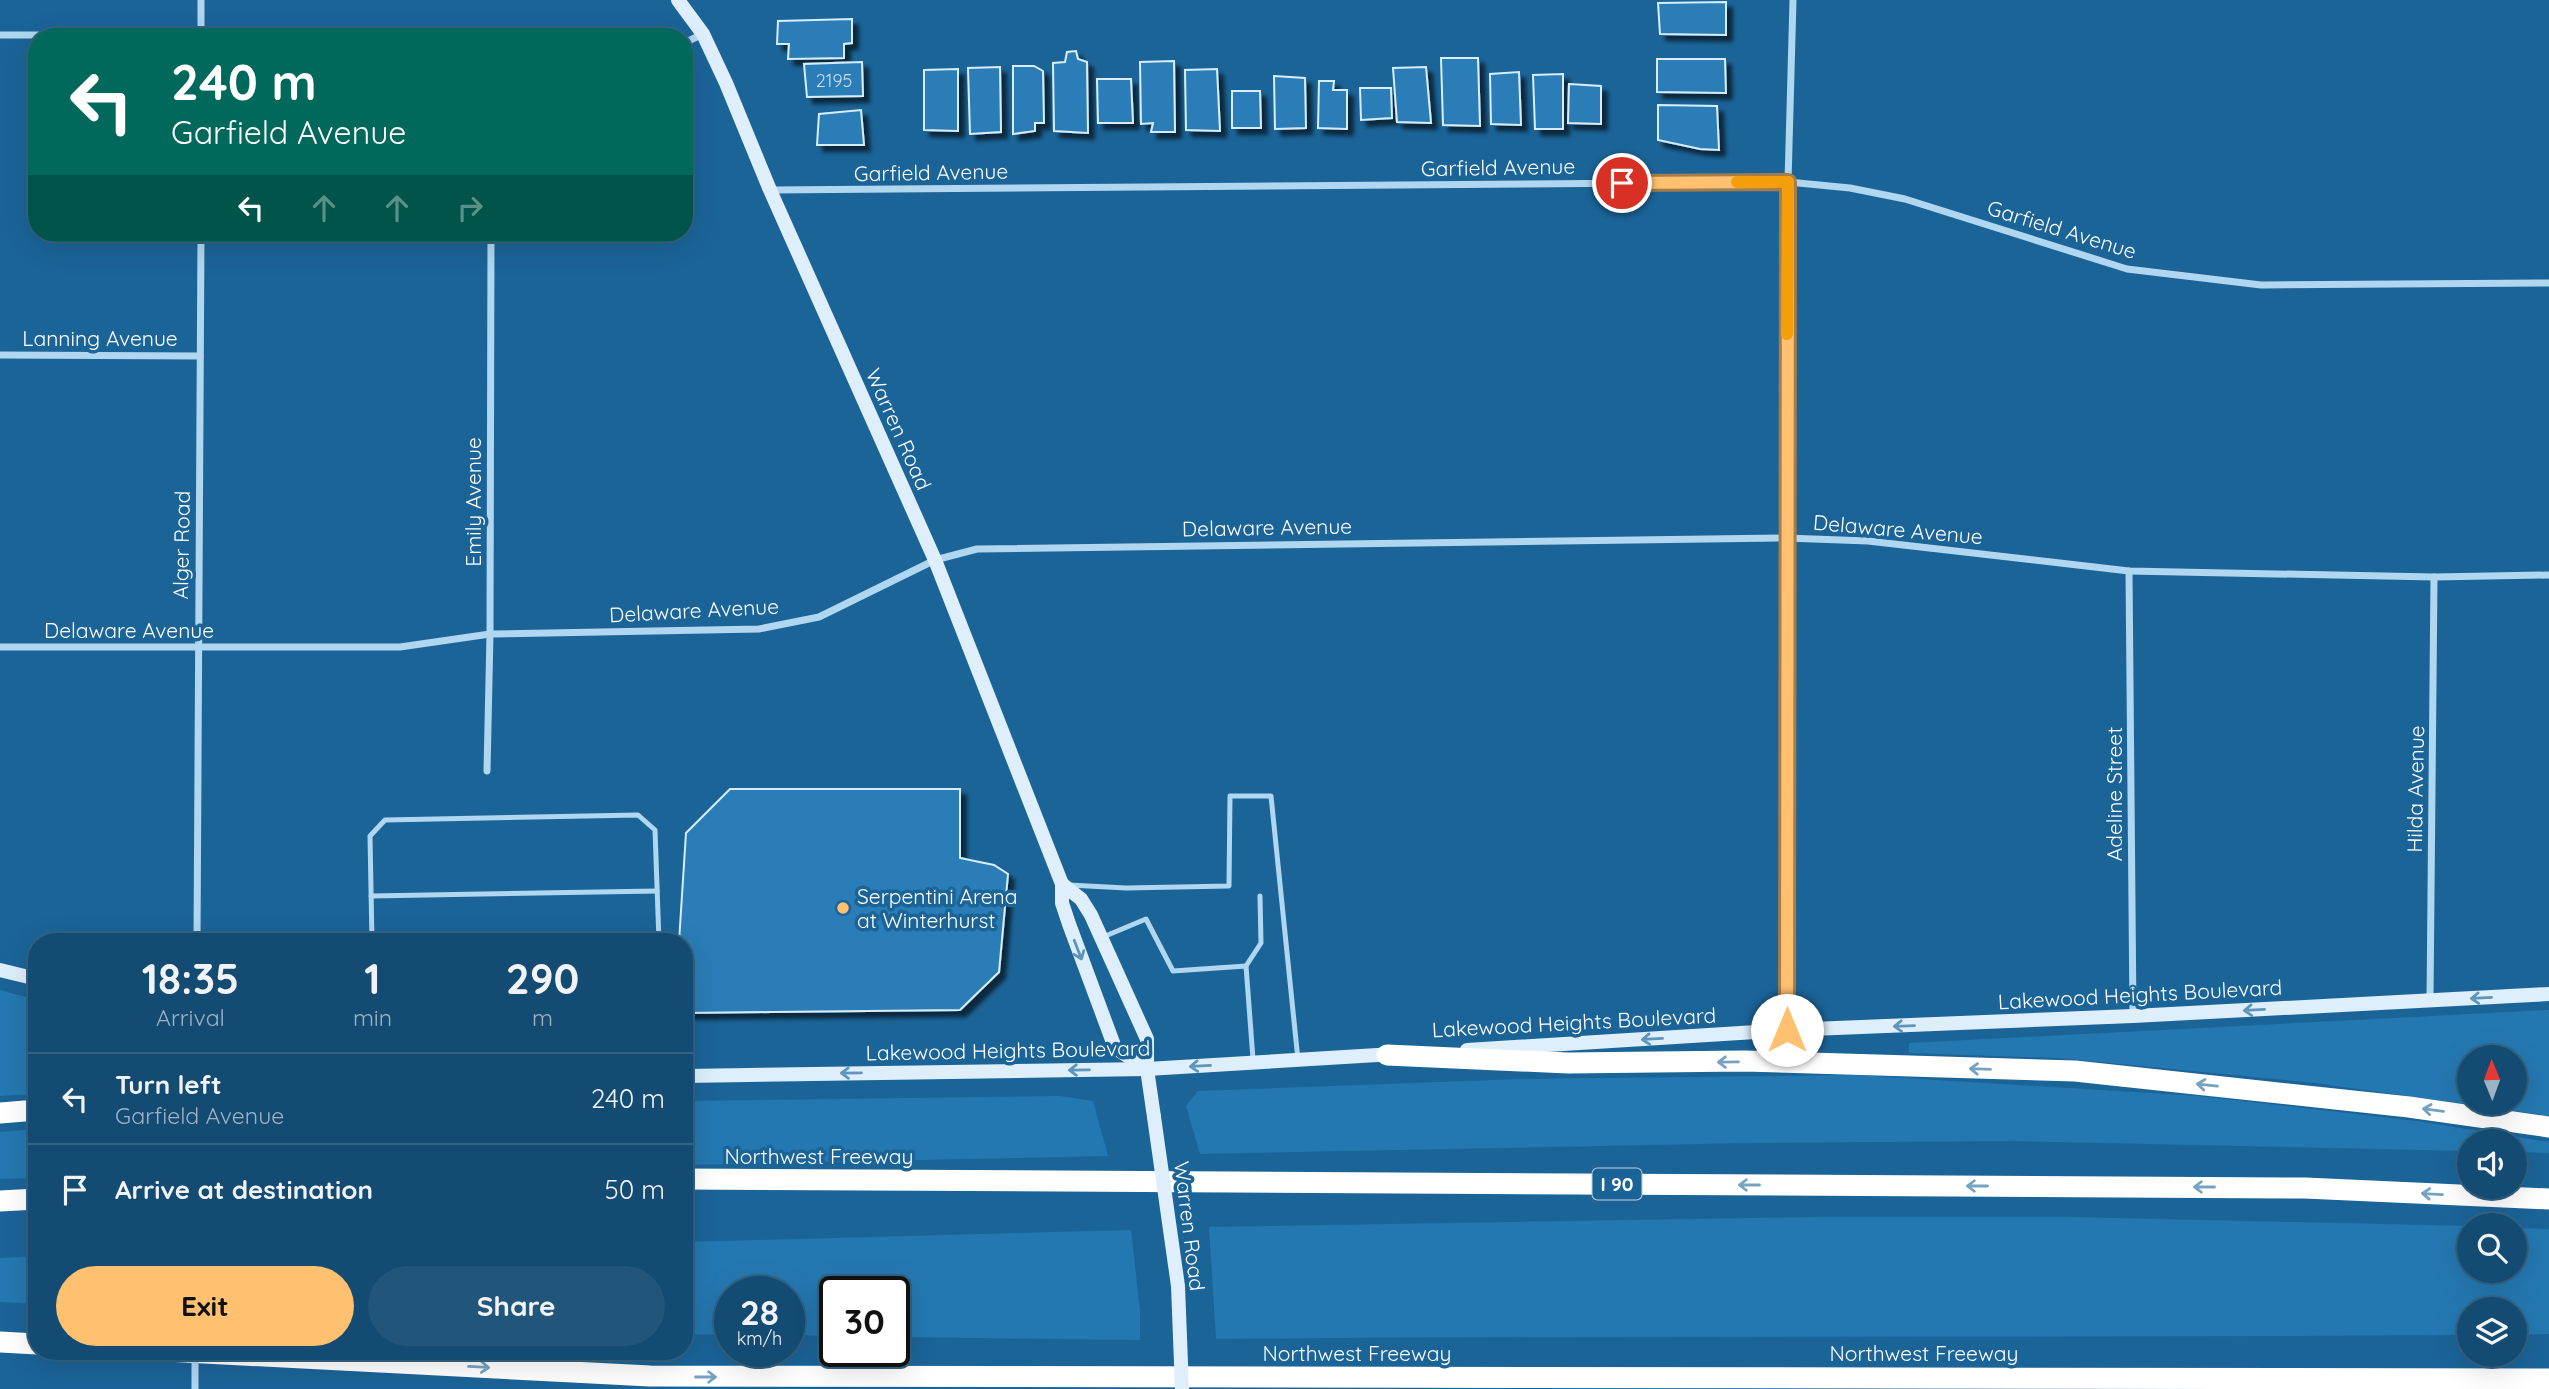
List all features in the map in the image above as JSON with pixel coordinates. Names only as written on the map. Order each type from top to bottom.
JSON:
[{"type":"highway","points":[[1387,1055],[1568,1063],[1744,1062],[2075,1072],[2409,1107],[2549,1127]]},
{"type":"highway","points":[[0,1113],[28,1111]]},
{"type":"highway","name":"Northwest Freeway","points":[[693,1179],[2291,1188],[2549,1199]]},
{"type":"highway","points":[[0,1200],[28,1199]]},
{"type":"highway","points":[[0,1342],[28,1344]]},
{"type":"highway","name":"Northwest Freeway","points":[[334,1360],[650,1377],[2549,1378]]},
{"type":"main road","name":"Warren Road","points":[[678,0],[702,34],[726,83],[770,190],[935,560],[1062,884],[1062,903],[1115,1048],[1147,1069]]},
{"type":"main road","name":"Warren Road","points":[[1062,884],[1081,899],[1147,1039],[1147,1069],[1178,1286],[1182,1389]]},
{"type":"main road","points":[[0,970],[28,977]]},
{"type":"main road","name":"Lakewood Heights Boulevard","points":[[693,1076],[1147,1069],[1787,1030],[2133,1016],[2549,994]]},
{"type":"street","points":[[201,0],[201,28]]},
{"type":"street","points":[[1787,1030],[1788,182],[1793,0]]},
{"type":"street","points":[[693,38],[702,34]]},
{"type":"street","points":[[0,35],[28,35]]},
{"type":"street","name":"Garfield Avenue","points":[[770,190],[1788,182],[1850,188],[1905,199],[2127,269],[2261,285],[2549,283]]},
{"type":"street","name":"Alger Road","points":[[197,933],[201,242]]},
{"type":"street","name":"Emily Avenue","points":[[487,771],[491,242]]},
{"type":"street","name":"Lanning Avenue","points":[[0,355],[200,356]]},
{"type":"street","name":"Delaware Avenue","points":[[0,647],[400,647],[490,634],[760,629],[819,617],[935,560],[977,548],[1786,538],[1868,541],[2129,571],[2434,578],[2549,575]]},
{"type":"street","name":"Adeline Street","points":[[2129,571],[2133,1016]]},
{"type":"street","name":"Hilda Avenue","points":[[2430,1001],[2434,578]]},
{"type":"street","points":[[195,1360],[195,1389]]},
{"type":"lane","points":[[1062,884],[1229,887],[1230,796],[1271,796],[1298,1060]]},
{"type":"lane","points":[[372,933],[370,836],[385,820],[638,815],[655,830],[659,933]]},
{"type":"lane","points":[[371,896],[657,891]]},
{"type":"lane","points":[[1253,1063],[1246,966],[1261,943],[1260,896]]},
{"type":"lane","points":[[1101,938],[1146,919],[1173,971],[1246,966]]},
{"type":"shaded area","points":[[0,990],[28,998],[28,1094],[0,1096]]},
{"type":"shaded area","points":[[2549,1010],[2549,1116],[2527,1113],[2527,1045],[2457,1045],[2457,1103],[2315,1083],[2059,1058],[1909,1053],[1909,1043]]},
{"type":"shaded area","points":[[1854,1075],[2198,1096],[2467,1129],[2457,1129],[2457,1151],[2014,1141],[1751,1143],[1200,1154],[1186,1106],[1198,1091],[1521,1079]]},
{"type":"shaded area","points":[[1060,1096],[1093,1101],[1108,1156],[693,1165],[693,1101]]},
{"type":"shaded area","points":[[28,1130],[28,1178],[0,1179],[0,1132]]},
{"type":"shaded area","points":[[2527,1139],[2549,1142],[2549,1153],[2527,1152]]},
{"type":"shaded area","points":[[1818,1217],[2071,1217],[2457,1226],[2457,1283],[2527,1283],[2527,1228],[2549,1229],[2549,1334],[2527,1335],[2527,1297],[2457,1297],[2457,1335],[1216,1339],[1209,1227]]},
{"type":"shaded area","points":[[1131,1230],[1140,1311],[1140,1340],[910,1337],[910,1276],[819,1276],[819,1336],[805,1335],[805,1276],[714,1276],[714,1335],[693,1334],[693,1242]]},
{"type":"shaded area","points":[[28,1256],[28,1304],[0,1302],[0,1258]]},
{"type":"building","points":[[1726,2],[1726,35],[1660,34],[1658,3]]},
{"type":"building","points":[[852,19],[852,43],[844,44],[844,58],[788,59],[789,44],[777,44],[778,21]]},
{"type":"building","points":[[1076,51],[1078,59],[1087,62],[1088,133],[1054,131],[1053,63],[1065,62],[1067,52]]},
{"type":"building","points":[[1441,58],[1478,58],[1480,126],[1443,125]]},
{"type":"building","points":[[1657,59],[1725,59],[1726,93],[1657,92]]},
{"type":"building","points":[[1174,61],[1175,132],[1151,132],[1153,123],[1141,124],[1140,62]]},
{"type":"building","points":[[862,62],[863,96],[807,97],[804,64]]},
{"type":"building","points":[[1013,66],[1034,66],[1043,71],[1044,123],[1035,123],[1035,131],[1013,134]]},
{"type":"building","points":[[1000,67],[1001,132],[970,134],[968,68]]},
{"type":"building","points":[[1426,67],[1431,123],[1397,122],[1393,68]]},
{"type":"building","points":[[958,69],[958,131],[924,130],[924,70]]},
{"type":"building","points":[[1217,69],[1220,131],[1186,130],[1185,70]]},
{"type":"building","points":[[1519,72],[1521,125],[1491,124],[1490,74]]},
{"type":"building","points":[[1563,74],[1563,129],[1535,129],[1533,75]]},
{"type":"building","points":[[1274,76],[1305,78],[1306,128],[1275,129]]},
{"type":"building","points":[[1097,79],[1131,79],[1133,123],[1098,123]]},
{"type":"building","points":[[1319,81],[1334,81],[1333,90],[1347,90],[1347,129],[1318,128]]},
{"type":"building","points":[[1569,84],[1601,86],[1601,124],[1568,123]]},
{"type":"building","points":[[1360,88],[1391,88],[1392,118],[1361,120]]},
{"type":"building","points":[[1232,91],[1260,91],[1261,128],[1232,128]]},
{"type":"building","points":[[1658,105],[1717,106],[1719,150],[1658,140]]},
{"type":"building","points":[[861,110],[864,145],[817,145],[819,114]]},
{"type":"building","name":"Serpentini Arena at Winterhurst","points":[[730,789],[960,789],[960,858],[994,865],[1008,874],[999,972],[960,1010],[693,1013],[693,933],[680,933],[686,833]]},
{"type":"slow traffic","points":[[1737,182],[1788,182],[1787,334]]},
{"type":"place","name":"Serpentini Arena at Winterhurst","points":[[843,908]]},
{"type":"route","points":[[1622,183],[1788,182],[1787,1030]]}]
